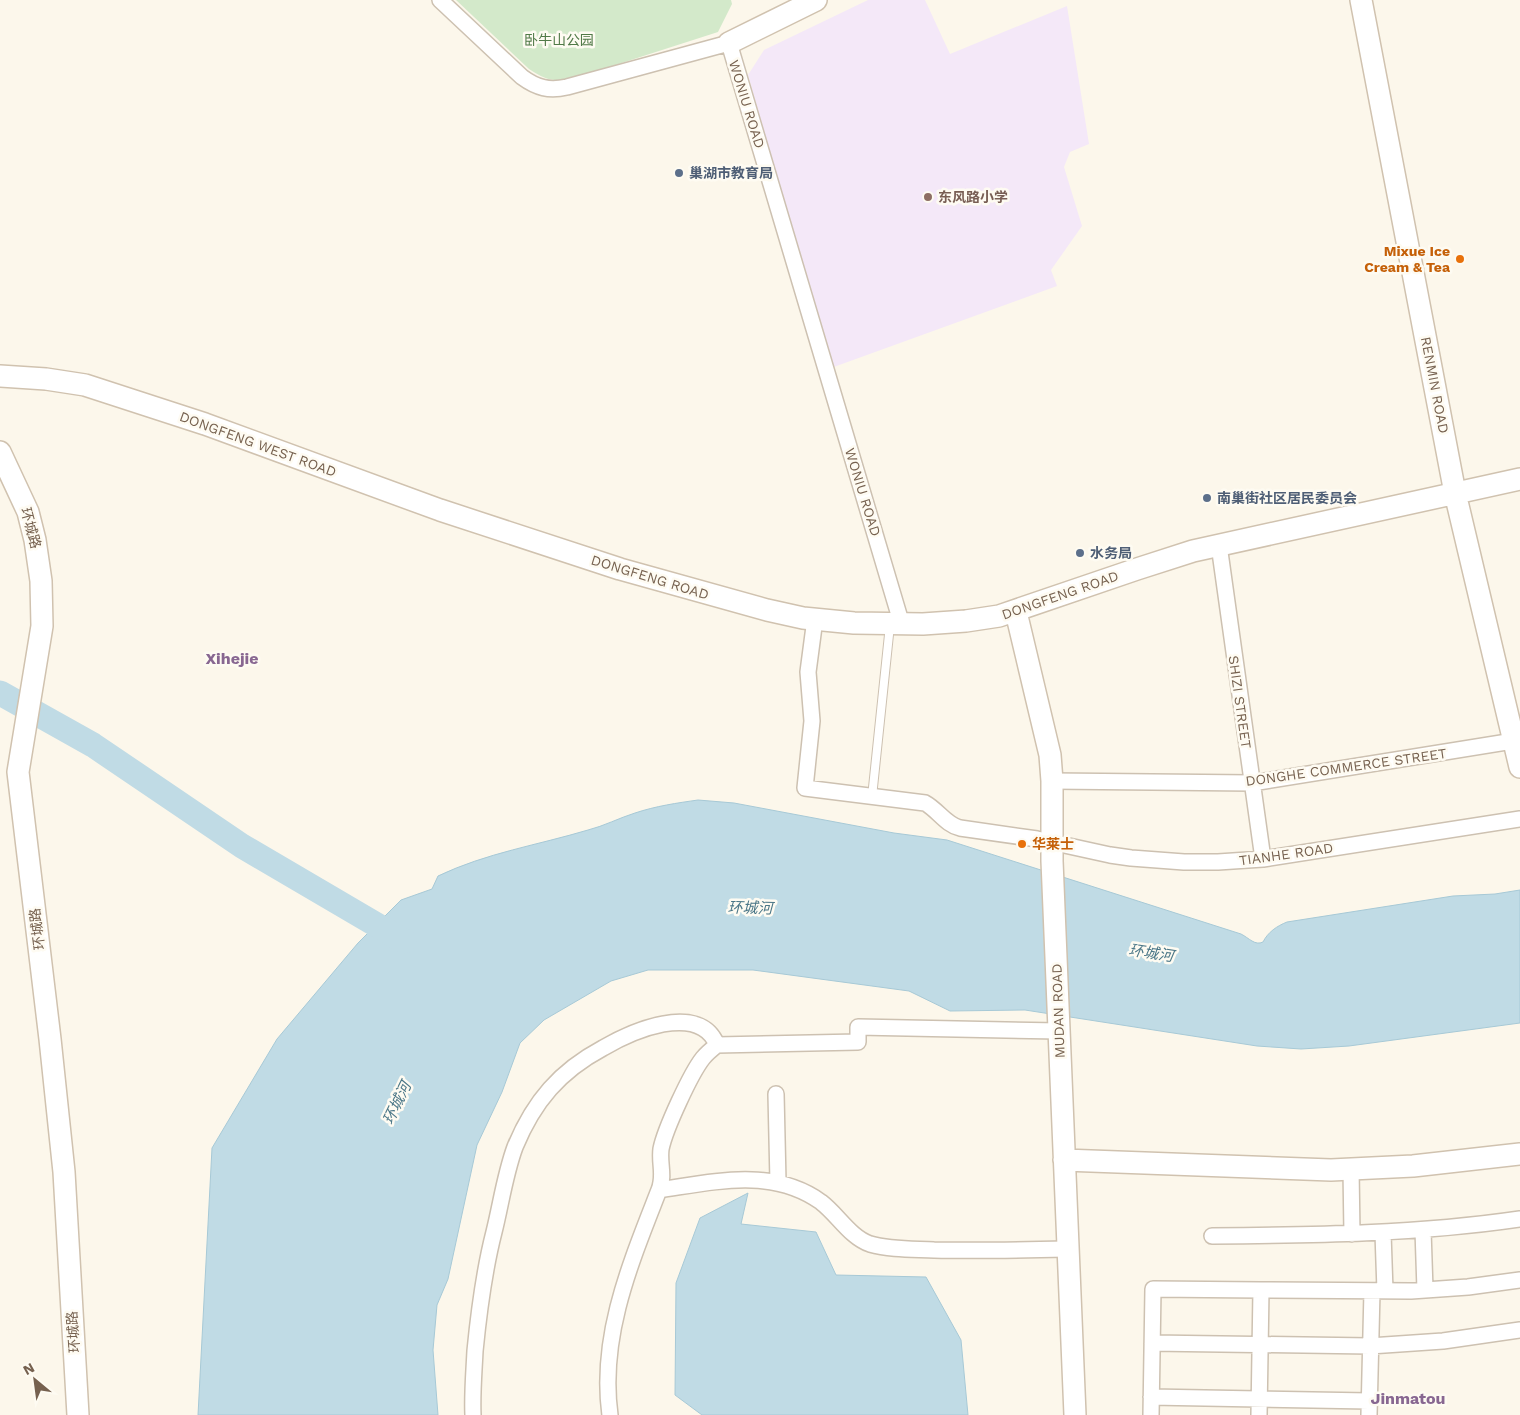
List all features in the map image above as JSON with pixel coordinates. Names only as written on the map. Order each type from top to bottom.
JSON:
[{"type":"street","name":"WONIU ROAD","points":[[440,0],[522,77],[531,83],[547,89],[567,87],[729,43],[896,625]]},
{"type":"street","points":[[729,43],[816,0]]},
{"type":"street","name":"RENMIN ROAD","points":[[1361,0],[1455,493],[1517,741],[1520,767]]},
{"type":"street","name":"DONGFENG WEST ROAD","points":[[0,376],[56,380],[94,388],[205,424],[362,482],[511,533]]},
{"type":"street","name":"环城路","points":[[0,452],[21,495],[35,540],[41,581],[42,626],[18,768],[64,1172],[78,1415]]},
{"type":"street","name":"DONGFENG ROAD","points":[[511,533],[620,569],[773,612],[816,619],[896,625],[966,621],[999,616],[1016,612],[1137,569],[1219,545],[1520,479]]},
{"type":"street","name":"SHIZI STREET","points":[[1219,545],[1263,859]]},
{"type":"street","name":"MUDAN ROAD","points":[[1016,612],[1048,740],[1052,781],[1052,851],[1074,1415]]},
{"type":"street","name":"TIANHE ROAD","points":[[816,619],[808,672],[812,721],[805,788],[925,803],[956,827],[1052,851],[1151,860],[1218,862],[1263,859],[1520,819]]},
{"type":"street","name":"DONGHE COMMERCE STREET","points":[[1052,781],[1252,783],[1517,741]]},
{"type":"street","points":[[473,1415],[472,1390],[478,1313],[490,1246],[515,1148],[537,1106],[553,1085],[572,1067],[605,1047],[642,1030],[669,1023],[692,1023],[709,1031],[717,1045]]},
{"type":"street","points":[[610,1415],[607,1369],[612,1333],[628,1275],[663,1179],[661,1149],[668,1129],[700,1062],[708,1052],[717,1045],[858,1042],[858,1027],[1059,1032]]},
{"type":"street","points":[[776,1094],[778,1182]]},
{"type":"street","points":[[1064,1160],[1290,1169],[1350,1169],[1457,1162],[1520,1154]]},
{"type":"street","points":[[1350,1169],[1352,1234]]},
{"type":"street","points":[[659,1190],[734,1180],[752,1179],[778,1182],[810,1195],[829,1208],[859,1238],[867,1243],[882,1247],[955,1250],[1068,1249]]},
{"type":"street","points":[[1212,1236],[1383,1233],[1520,1219]]},
{"type":"street","points":[[1423,1230],[1426,1290]]},
{"type":"street","points":[[1151,1397],[1259,1399],[1369,1408],[1370,1346],[1378,1291],[1383,1233]]},
{"type":"street","points":[[1151,1415],[1153,1289],[1426,1290],[1520,1280]]},
{"type":"street","points":[[1259,1415],[1261,1290]]},
{"type":"street","points":[[1152,1343],[1370,1346],[1443,1341],[1520,1330]]},
{"type":"lane","points":[[872,797],[896,625]]},
{"type":"shaded area","name":"东风路小学","points":[[868,0],[925,0],[950,54],[1067,6],[1089,144],[1070,152],[1064,167],[1082,226],[1051,270],[1057,286],[831,368],[748,75],[764,50]]},
{"type":"green space","name":"卧牛山公园","points":[[456,0],[731,0],[732,4],[718,32],[575,78],[551,80],[529,69]]},
{"type":"water","name":"环城河","points":[[698,800],[734,803],[894,833],[947,840],[1241,934],[1257,943],[1263,942],[1273,930],[1287,922],[1453,896],[1495,894],[1520,890],[1520,1023],[1349,1046],[1301,1049],[1257,1046],[1025,1010],[950,1011],[909,991],[753,970],[648,970],[611,981],[544,1020],[520,1043],[502,1092],[477,1145],[448,1279],[437,1305],[433,1350],[438,1415],[198,1415],[212,1148],[277,1039],[358,943],[401,900],[432,889],[438,876],[475,861],[594,828],[629,815],[666,805]]},
{"type":"water","points":[[748,1193],[741,1224],[816,1232],[836,1275],[926,1277],[961,1340],[968,1415],[702,1415],[675,1395],[676,1283],[700,1218]]},
{"type":"waterway","points":[[0,693],[93,745],[242,846],[404,941]]},
{"type":"place","name":"巢湖市教育局","points":[[679,173]]},
{"type":"place","name":"东风路小学","points":[[928,197]]},
{"type":"place","name":"Mixue Ice Cream & Tea","points":[[1460,259]]},
{"type":"place","name":"南巢街社区居民委员会","points":[[1207,498]]},
{"type":"place","name":"水务局","points":[[1080,553]]},
{"type":"place","name":"华莱士","points":[[1022,844]]},
{"type":"district","name":"Xihejie","points":[[232,658]]},
{"type":"district","name":"Jinmatou","points":[[1408,1398]]}]
